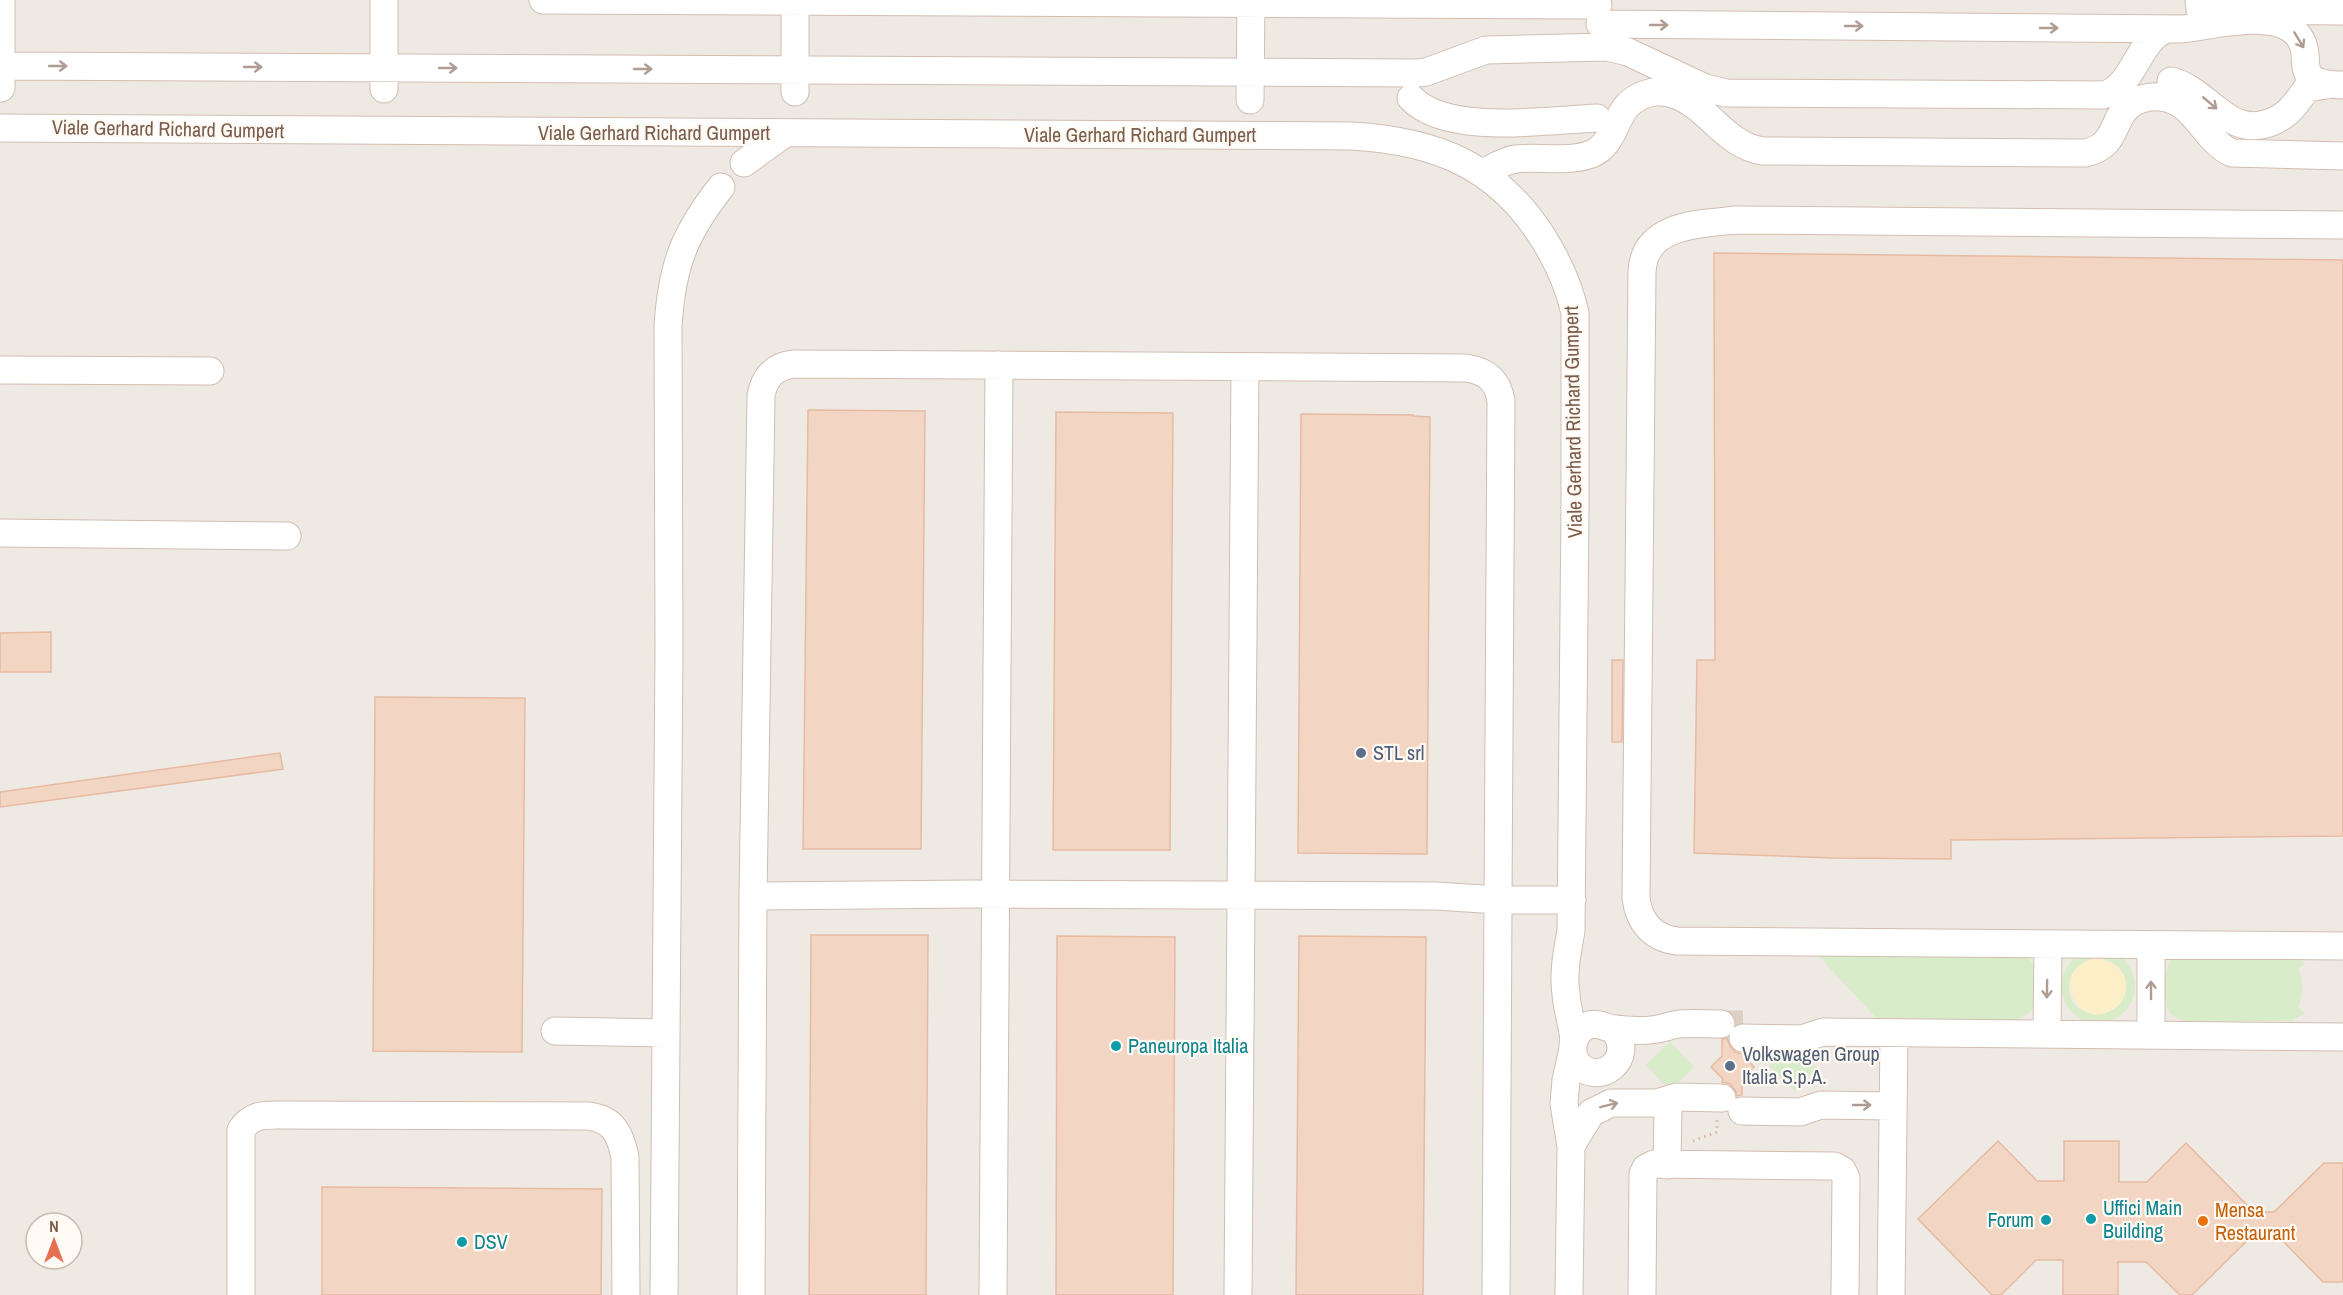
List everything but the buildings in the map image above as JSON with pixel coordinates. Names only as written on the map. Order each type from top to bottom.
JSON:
[{"type":"street","points":[[1,0],[1,73],[384,79],[795,81],[1426,72],[1471,54],[1599,19]]},
{"type":"street","points":[[384,0],[384,79]]},
{"type":"street","points":[[543,0],[1251,2],[1599,19],[2168,29]]},
{"type":"street","points":[[795,1],[795,81]]},
{"type":"street","points":[[1250,100],[1251,2]]},
{"type":"street","points":[[2117,89],[2156,34],[2200,12],[2306,5],[2343,11]]},
{"type":"street","points":[[2200,12],[2242,22],[2283,25],[2292,30],[2302,43],[2310,77],[2320,84],[2335,85]]},
{"type":"street","points":[[1599,19],[1617,48],[1705,88],[1726,93],[2103,95],[2149,80],[2179,83],[2204,98],[2230,120],[2237,124],[2254,126],[2271,123],[2286,115],[2307,88],[2335,85]]},
{"type":"street","points":[[1411,98],[1471,54]]},
{"type":"street","points":[[1356,73],[1372,76],[1393,85],[1424,109],[1473,123],[1597,118]]},
{"type":"street","points":[[1483,173],[1515,159],[1579,157],[1592,154],[1604,144],[1628,103],[1644,94],[1660,92],[1688,100],[1698,106],[1736,142],[1753,150],[1763,151],[2085,153],[2094,151],[2107,143],[2122,115],[2132,104],[2139,100],[2157,97],[2174,100],[2188,109],[2220,146],[2232,153],[2343,156]]},
{"type":"street","name":"Viale Gerhard Richard Gumpert","points":[[0,128],[1352,136],[1383,138],[1430,148],[1454,157],[1483,173],[1523,210],[1538,231],[1567,282],[1575,313],[1572,900],[1571,931],[1564,967],[1573,1046],[1564,1104],[1571,1146]]},
{"type":"street","points":[[744,163],[784,134]]},
{"type":"street","points":[[664,1295],[668,316],[671,287],[683,246],[692,226],[721,186]]},
{"type":"street","points":[[2343,225],[1736,220],[1698,224],[1666,233],[1651,244],[1643,256],[1641,296],[1636,898],[1643,923],[1660,937],[1677,941],[2343,946]]},
{"type":"street","points":[[751,1295],[753,896],[761,396],[765,380],[777,368],[794,363],[1466,368],[1486,374],[1497,386],[1501,400],[1496,1295]]},
{"type":"street","points":[[993,1295],[999,365]]},
{"type":"street","points":[[1238,1295],[1245,367]]},
{"type":"street","points":[[0,370],[210,371]]},
{"type":"street","points":[[0,533],[287,536]]},
{"type":"street","points":[[753,896],[1240,895],[1436,896],[1498,900],[1572,900]]},
{"type":"street","name":"Viale Gerhard Richard Gumpert","points":[[1571,931],[1583,997],[1591,1012],[1609,1027]]},
{"type":"street","points":[[2047,1034],[2048,944]]},
{"type":"street","points":[[2151,945],[2151,1035]]},
{"type":"street","points":[[1609,1027],[1618,1036],[1621,1052],[1619,1060],[1606,1071],[1599,1073],[1584,1069],[1578,1064],[1573,1046],[1577,1035],[1590,1025],[1654,1030],[1678,1024],[1802,1039],[1823,1032],[2343,1037]]},
{"type":"street","points":[[555,1031],[666,1033]]},
{"type":"street","points":[[1891,1295],[1894,1033]]},
{"type":"street","name":"Viale Gerhard Richard Gumpert","points":[[1569,1295],[1571,1146],[1578,1106],[1585,1087],[1606,1071]]},
{"type":"street","points":[[1571,1146],[1586,1119],[1598,1108],[1611,1103],[1662,1105],[1677,1097],[1800,1112],[1821,1105],[1893,1106]]},
{"type":"street","points":[[1662,1105],[1667,1165]]},
{"type":"street","points":[[241,1295],[241,1130],[246,1122],[253,1118],[277,1115],[588,1116],[607,1120],[620,1134],[625,1156],[626,1295]]},
{"type":"street","points":[[1642,1295],[1643,1174],[1649,1165],[1834,1166],[1842,1170],[1846,1178],[1845,1295]]},
{"type":"shaded area","points":[[0,0],[2343,0],[2343,1295],[0,1295]]},
{"type":"green space","points":[[1814,951],[2026,956],[2035,972],[2036,1001],[2030,1012],[2014,1020],[1876,1018]]},
{"type":"green space","points":[[2080,953],[2122,957],[2129,965],[2134,979],[2135,990],[2130,1005],[2118,1017],[2103,1023],[2088,1022],[2076,1016],[2067,1006],[2062,994],[2062,980],[2068,966]],"holes":[[[2097,958],[2105,960],[2122,972],[2125,985],[2123,992],[2118,1003],[2111,1010],[2084,1011],[2071,999],[2069,991],[2073,974],[2087,961]]]},
{"type":"green space","points":[[2173,958],[2300,959],[2305,964],[2298,969],[2302,988],[2298,1007],[2305,1013],[2292,1021],[2185,1021],[2180,1019],[2168,1010],[2163,991],[2167,969]]},
{"type":"green space","points":[[1670,1042],[1694,1067],[1670,1090],[1646,1065]]},
{"type":"green space","points":[[1793,1044],[1817,1068],[1794,1091],[1769,1066]]},
{"type":"sand","points":[[2097,958],[2116,966],[2126,982],[2121,1003],[2112,1010],[2099,1014],[2087,1012],[2078,1005],[2072,995],[2070,984],[2073,973],[2082,963]]},
{"type":"tunnel","points":[[1721,1024],[1743,1024]]},
{"type":"place","name":"STL srl","points":[[1361,753]]},
{"type":"place","name":"Paneuropa Italia","points":[[1116,1046]]},
{"type":"place","name":"Volkswagen Group Italia S.p.A.","points":[[1730,1066]]},
{"type":"place","name":"Uffici Main Building","points":[[2091,1219]]},
{"type":"place","name":"Forum","points":[[2046,1220]]},
{"type":"place","name":"Mensa Restaurant","points":[[2203,1221]]},
{"type":"place","name":"DSV","points":[[462,1242]]}]
